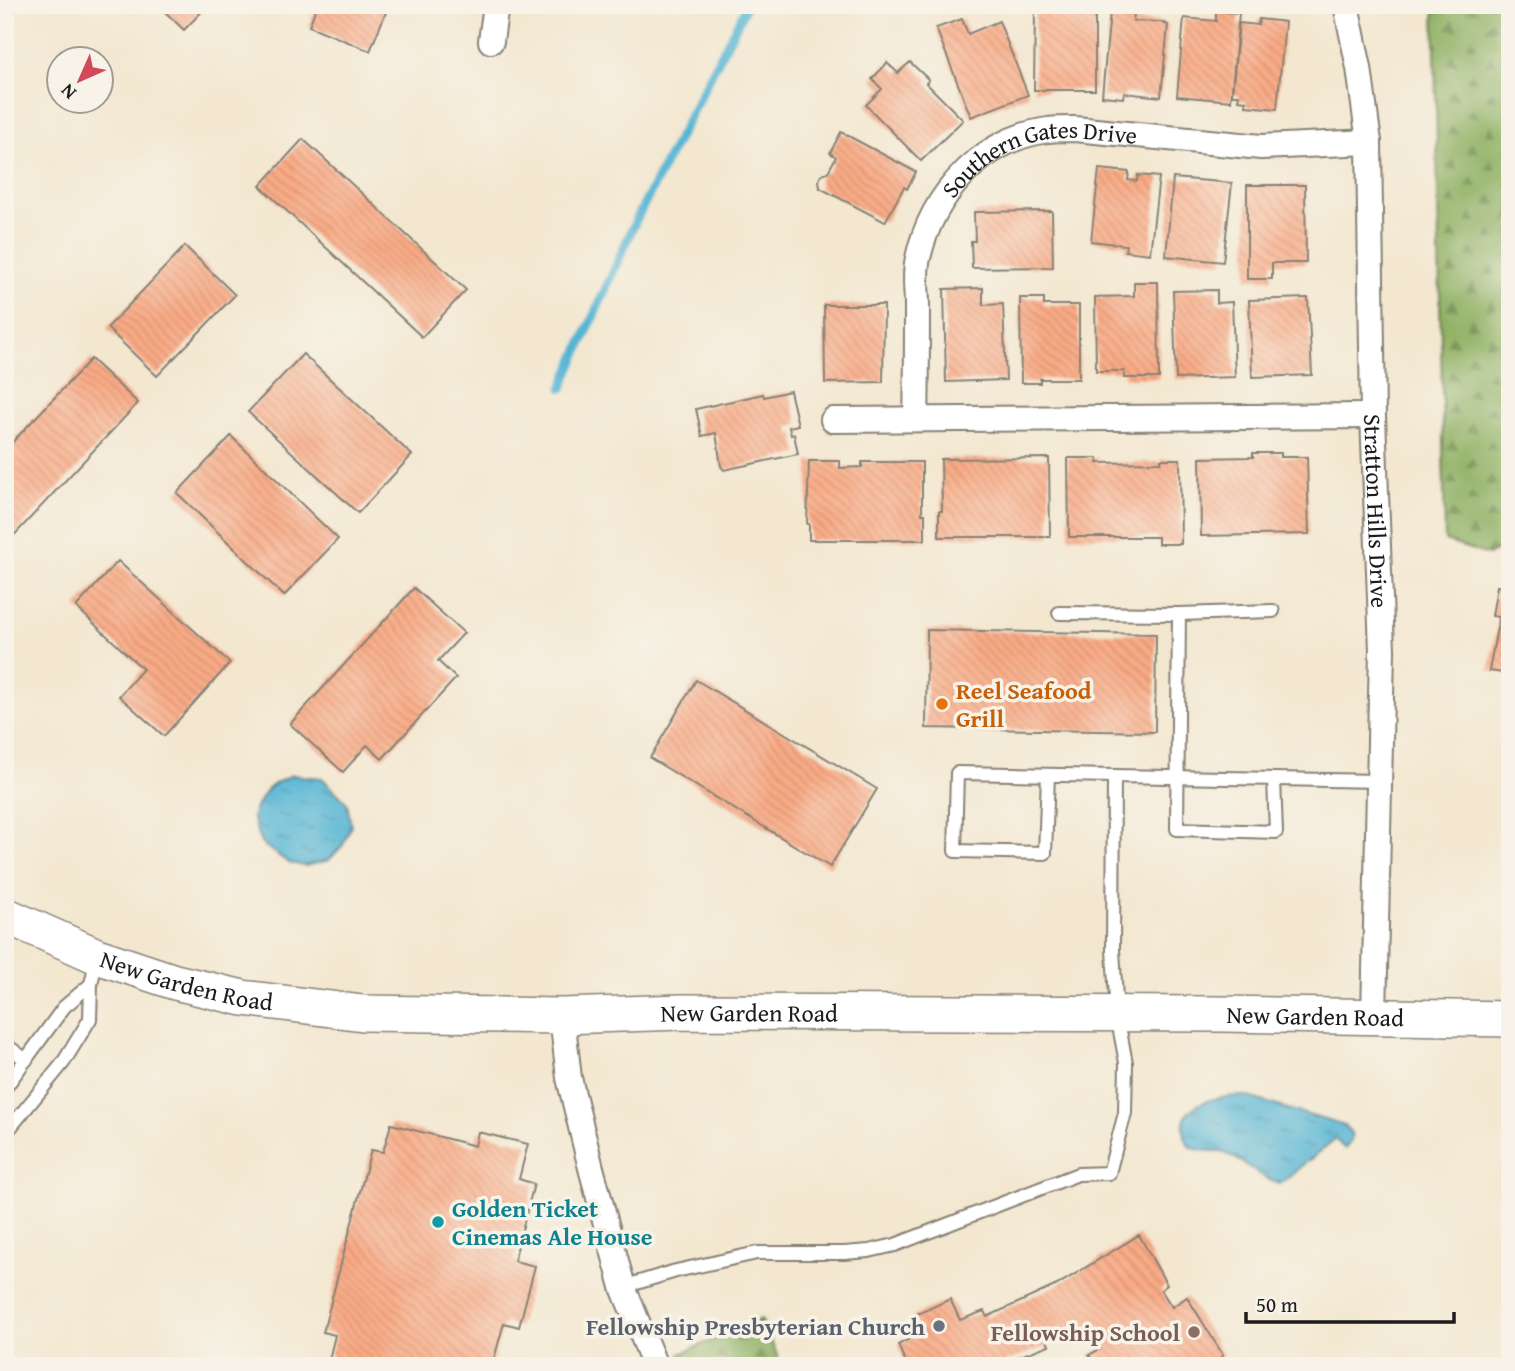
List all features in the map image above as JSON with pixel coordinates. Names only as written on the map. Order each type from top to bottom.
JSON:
[{"type":"main road","name":"New Garden Road","points":[[5,915],[94,970],[176,982],[243,998],[363,1013],[562,1016],[682,1012],[1221,1014],[1510,1019]]},
{"type":"street","points":[[491,41],[496,5]]},
{"type":"street","name":"Stratton Hills Drive","points":[[1346,5],[1359,68],[1369,142],[1373,416],[1382,650],[1374,1017]]},
{"type":"street","name":"Southern Gates Drive","points":[[916,419],[917,260],[928,226],[942,199],[958,178],[998,147],[1048,130],[1190,139],[1261,147],[1369,142]]},
{"type":"street","points":[[833,420],[1373,416]]},
{"type":"street","points":[[562,1016],[569,1078],[624,1287],[655,1366]]},
{"type":"lane","points":[[1059,612],[1179,614],[1273,611]]},
{"type":"lane","points":[[1179,614],[1177,829],[1276,832],[1274,779]]},
{"type":"lane","points":[[1048,775],[1045,853],[955,851],[957,773],[1380,781]]},
{"type":"lane","points":[[624,1287],[676,1271],[757,1253],[844,1253],[895,1245],[1078,1174],[1109,1173],[1125,1113],[1126,1062],[1117,1015],[1112,950],[1114,776]]},
{"type":"lane","points":[[5,1088],[94,970]]},
{"type":"lane","points":[[5,1134],[63,1063],[90,1020],[94,970]]},
{"type":"lane","points":[[5,1044],[26,1060]]},
{"type":"green space","points":[[1434,5],[1510,5],[1510,543],[1488,555],[1445,541]]},
{"type":"green space","points":[[761,1319],[782,1366],[687,1366],[680,1354]]},
{"type":"water","points":[[292,775],[322,778],[347,803],[351,826],[343,845],[329,860],[305,866],[289,863],[261,843],[252,817],[256,808],[266,791]]},
{"type":"water","points":[[1245,1096],[1345,1126],[1352,1139],[1345,1149],[1335,1139],[1280,1184],[1227,1154],[1189,1146],[1184,1132],[1185,1120],[1190,1111],[1209,1100]]},
{"type":"building","points":[[158,5],[208,5],[184,30]]},
{"type":"building","points":[[317,5],[382,5],[380,10],[386,12],[370,51],[309,26]]},
{"type":"building","points":[[1035,11],[1095,12],[1095,90],[1034,90]]},
{"type":"building","points":[[1216,11],[1239,13],[1231,101],[1177,96],[1184,18],[1216,21]]},
{"type":"building","points":[[1110,12],[1134,14],[1133,21],[1161,22],[1168,25],[1161,97],[1124,93],[1123,98],[1102,96]]},
{"type":"building","points":[[962,19],[968,34],[999,21],[1028,95],[971,117],[936,28]]},
{"type":"building","points":[[1259,19],[1285,22],[1277,109],[1246,106],[1246,101],[1238,100],[1239,95],[1232,95],[1239,23],[1258,25]]},
{"type":"building","points":[[910,62],[929,80],[926,83],[963,120],[921,161],[866,105],[882,89],[872,79],[887,63],[898,73]]},
{"type":"building","points":[[841,132],[916,172],[907,189],[904,187],[885,222],[820,188],[819,180],[822,174],[828,172],[836,157],[830,153]]},
{"type":"building","points":[[303,139],[466,290],[422,337],[260,186]]},
{"type":"building","points":[[1099,169],[1129,172],[1128,180],[1137,181],[1138,175],[1159,177],[1150,254],[1125,251],[1126,245],[1091,241]]},
{"type":"building","points":[[1173,178],[1232,183],[1223,262],[1166,256]]},
{"type":"building","points":[[1247,185],[1305,185],[1306,263],[1272,263],[1272,279],[1247,279]]},
{"type":"building","points":[[1052,211],[1053,267],[972,268],[974,212]]},
{"type":"building","points":[[185,246],[235,295],[157,376],[107,328]]},
{"type":"building","points":[[1134,282],[1158,282],[1159,378],[1124,378],[1124,371],[1096,371],[1095,297],[1134,296]]},
{"type":"building","points":[[983,288],[983,305],[1003,304],[1006,380],[946,382],[944,289]]},
{"type":"building","points":[[1217,290],[1217,303],[1232,302],[1235,377],[1176,379],[1173,291]]},
{"type":"building","points":[[1020,298],[1044,298],[1044,305],[1079,305],[1079,379],[1040,379],[1040,383],[1021,383]]},
{"type":"building","points":[[1308,298],[1312,375],[1252,377],[1249,300]]},
{"type":"building","points":[[824,305],[884,305],[883,382],[825,383]]},
{"type":"building","points":[[303,354],[412,455],[358,513],[248,412]]},
{"type":"building","points":[[91,359],[138,403],[5,545],[5,450]]},
{"type":"building","points":[[790,391],[798,425],[789,427],[791,435],[794,434],[798,454],[724,470],[716,433],[702,436],[696,409],[763,394],[764,397]]},
{"type":"building","points":[[231,436],[338,539],[284,596],[177,493]]},
{"type":"building","points":[[1253,453],[1307,457],[1309,534],[1201,536],[1200,458],[1253,457]]},
{"type":"building","points":[[1049,458],[1050,537],[939,537],[939,511],[942,511],[941,459]]},
{"type":"building","points":[[1068,458],[1098,458],[1098,463],[1180,459],[1181,544],[1158,544],[1158,537],[1069,537]]},
{"type":"building","points":[[809,461],[840,461],[840,468],[862,467],[862,462],[922,462],[925,540],[809,540]]},
{"type":"building","points":[[118,561],[230,663],[164,736],[119,696],[143,669],[76,607]]},
{"type":"building","points":[[1497,586],[1510,589],[1510,674],[1489,671],[1499,617],[1492,616]]},
{"type":"building","points":[[414,588],[464,633],[438,661],[456,678],[382,759],[367,745],[343,772],[290,724]]},
{"type":"building","points":[[927,630],[1156,634],[1155,732],[926,728]]},
{"type":"building","points":[[696,680],[877,789],[830,867],[650,758]]},
{"type":"building","name":"Golden Ticket Cinemas Ale House","points":[[391,1124],[475,1146],[478,1132],[528,1144],[519,1179],[534,1184],[514,1261],[535,1266],[519,1327],[504,1323],[492,1366],[350,1366],[329,1360],[335,1335],[323,1332],[371,1150],[383,1152]]},
{"type":"building","points":[[1139,1235],[1167,1285],[1161,1290],[1172,1307],[1187,1297],[1223,1355],[1220,1358],[1225,1366],[1096,1366],[1089,1355],[1100,1349],[1090,1333],[1068,1340],[1063,1328],[1044,1335],[1049,1345],[1005,1362],[1006,1366],[907,1366],[898,1345],[920,1333],[913,1316],[950,1299],[960,1320],[984,1311],[987,1317],[1057,1285]]},
{"type":"waterway","points":[[562,388],[636,220],[747,5]]},
{"type":"place","name":"Reel Seafood Grill","points":[[942,704]]},
{"type":"place","name":"Golden Ticket Cinemas Ale House","points":[[438,1222]]},
{"type":"place","name":"Fellowship Presbyterian Church","points":[[939,1326]]},
{"type":"place","name":"Fellowship School","points":[[1194,1332]]}]
